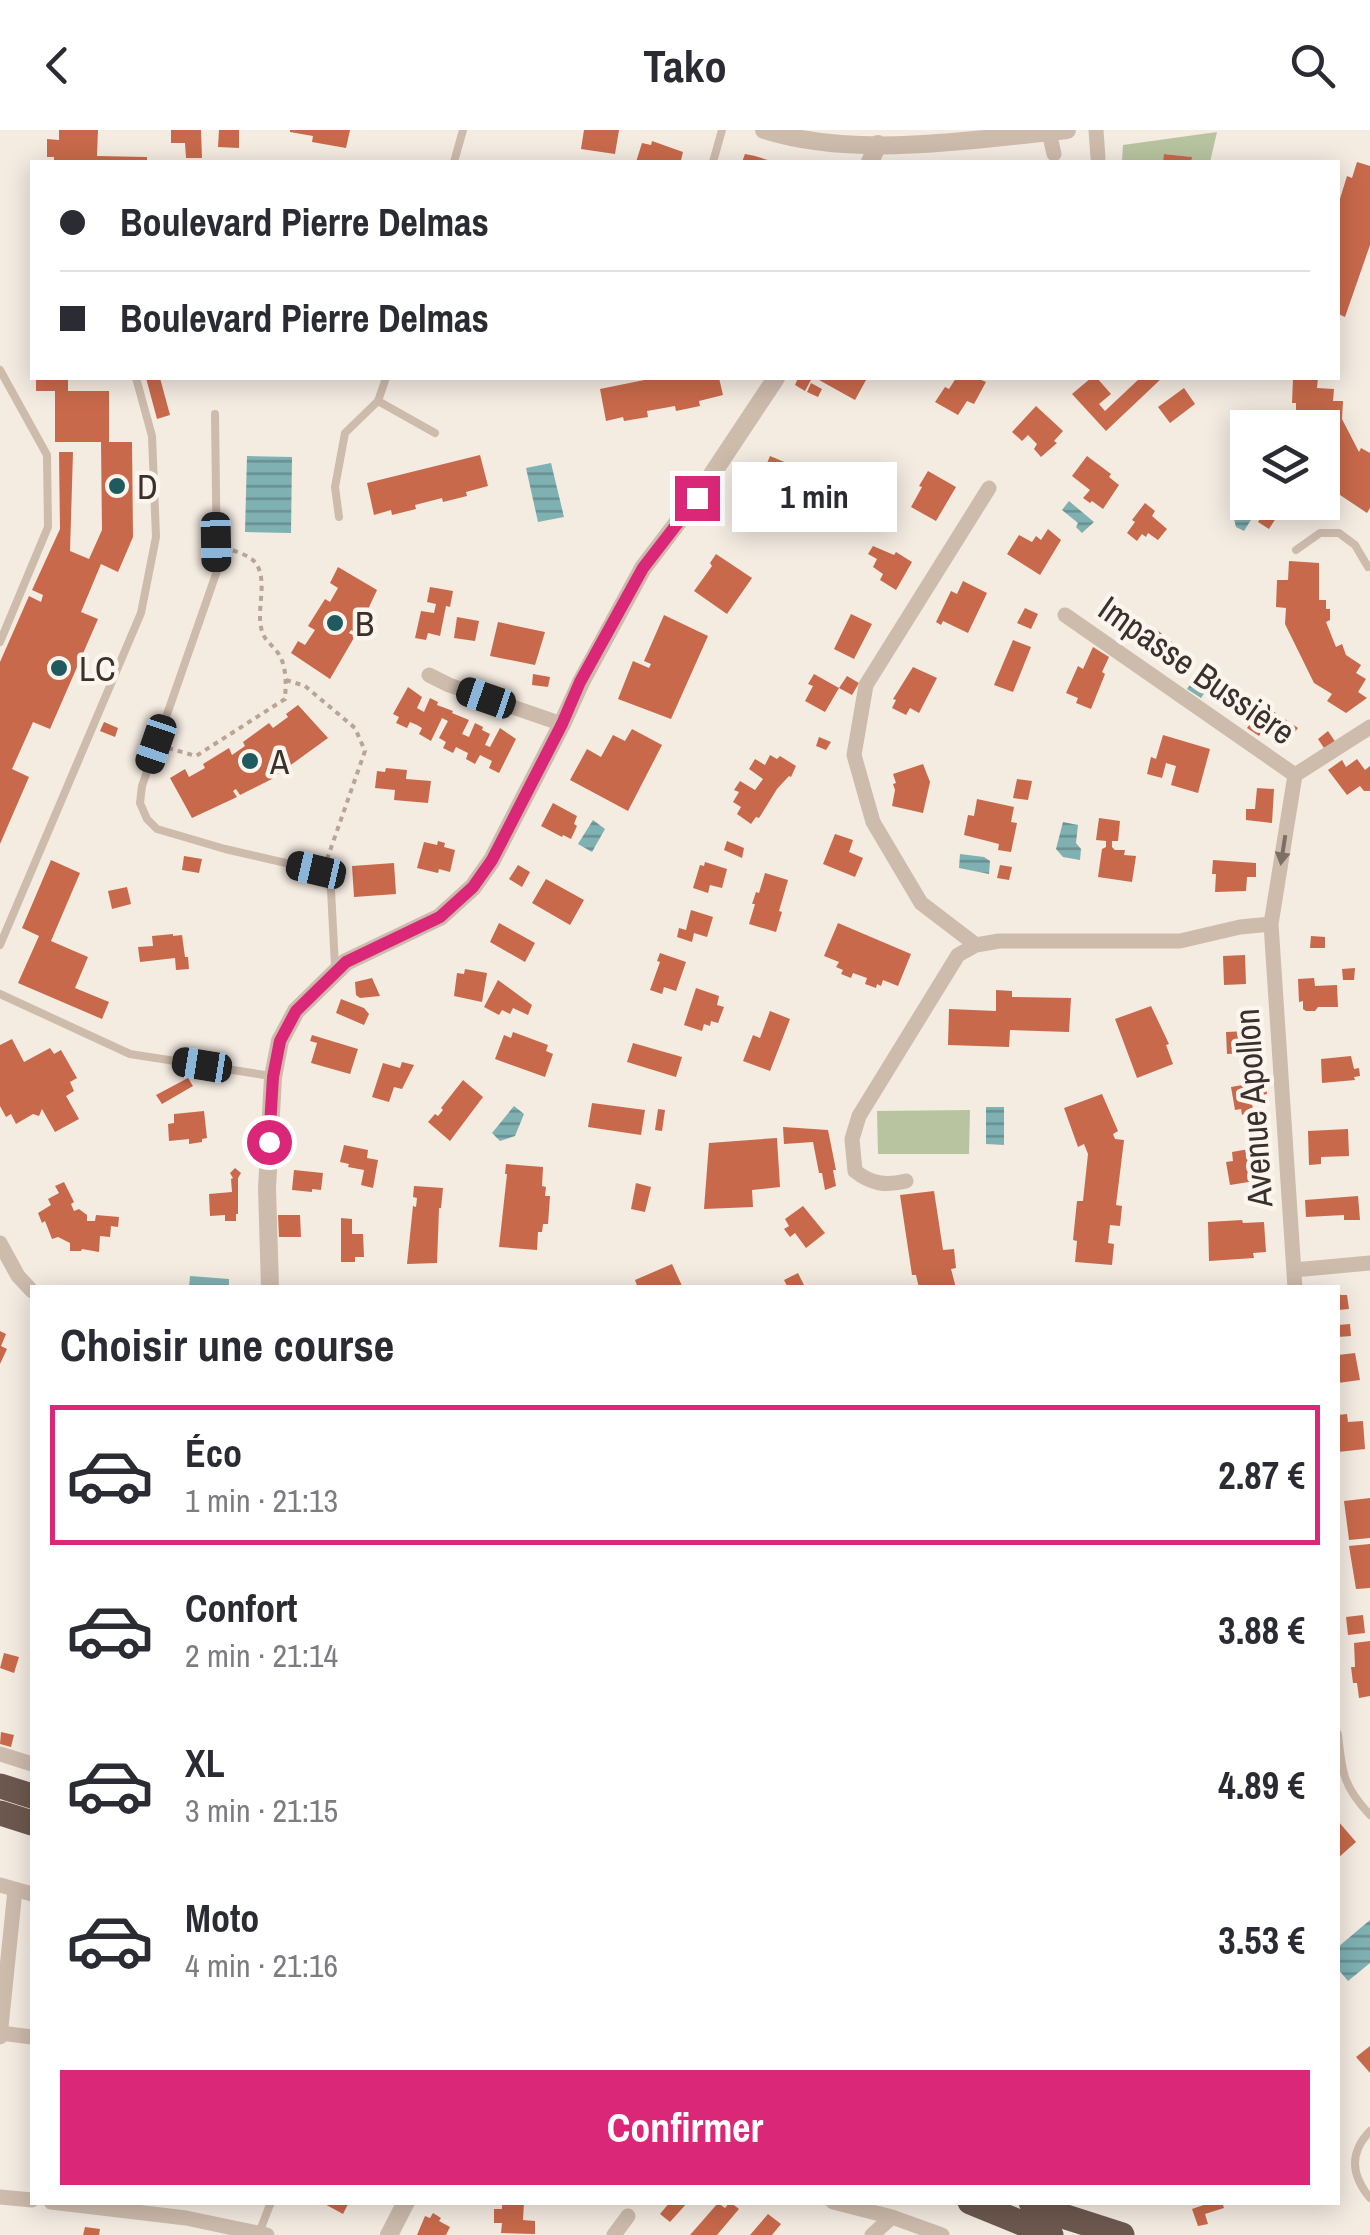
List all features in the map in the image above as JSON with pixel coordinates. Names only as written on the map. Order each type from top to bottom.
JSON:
[{"type":"highway","points":[[0,1786],[30,1795]]},
{"type":"highway","points":[[0,1812],[30,1822]]},
{"type":"highway","points":[[977,2205],[1051,2235]]},
{"type":"highway","points":[[1038,2205],[1122,2235]]},
{"type":"street","points":[[764,130],[824,142],[878,144],[958,143],[1057,131],[1054,158]]},
{"type":"street","points":[[1096,130],[1098,160]]},
{"type":"street","points":[[871,160],[878,144]]},
{"type":"street","points":[[270,1285],[266,1188],[273,1077],[280,1041],[296,1011],[346,962],[440,917],[473,887],[492,860],[580,682],[643,568],[697,498],[775,380]]},
{"type":"street","points":[[976,945],[921,904],[873,822],[854,754],[866,686],[989,488]]},
{"type":"street","name":"Impasse Bussière","points":[[1065,615],[1296,775]]},
{"type":"street","points":[[429,675],[449,686],[562,724]]},
{"type":"street","points":[[1296,775],[1370,727]]},
{"type":"street","name":"Avenue Apollon","points":[[1295,1285],[1272,924],[1296,775]]},
{"type":"street","points":[[906,1181],[869,1182],[855,1171],[852,1138],[860,1116],[958,955],[976,945],[999,941],[1180,942],[1240,927],[1272,924]]},
{"type":"street","points":[[0,1243],[18,1276],[30,1289]]},
{"type":"street","points":[[1294,1270],[1370,1263]]},
{"type":"street","points":[[0,1754],[30,1763]]},
{"type":"street","points":[[7,1887],[0,2034],[30,2037]]},
{"type":"street","points":[[0,2197],[30,2200]]},
{"type":"street","points":[[76,2205],[186,2218],[263,2234]]},
{"type":"street","points":[[390,2235],[405,2205]]},
{"type":"street","points":[[846,2205],[892,2216],[942,2235]]},
{"type":"street","points":[[614,2235],[628,2216]]},
{"type":"street","points":[[872,2235],[892,2216]]},
{"type":"lane","points":[[455,160],[463,130]]},
{"type":"lane","points":[[714,160],[722,130]]},
{"type":"lane","points":[[0,370],[47,455],[48,527],[0,642]]},
{"type":"lane","points":[[0,945],[141,612],[156,537],[152,436],[137,380]]},
{"type":"lane","points":[[339,517],[335,487],[345,433],[378,402],[385,380]]},
{"type":"lane","points":[[378,402],[435,433]]},
{"type":"lane","points":[[215,414],[217,570],[142,786],[140,804],[157,829],[316,870],[328,879],[336,970]]},
{"type":"lane","points":[[1296,550],[1320,533],[1339,532],[1355,545],[1368,566]]},
{"type":"lane","points":[[0,994],[130,1054],[273,1077]]},
{"type":"lane","points":[[1340,1751],[1343,1777],[1370,1815]]},
{"type":"lane","points":[[1370,2130],[1362,2138],[1354,2162],[1356,2179],[1370,2198]]},
{"type":"lane","points":[[263,2234],[270,2205]]},
{"type":"path","points":[[156,744],[196,756],[285,700],[286,680],[280,656],[263,637],[258,566],[252,559],[216,542]]},
{"type":"path","points":[[286,680],[304,686],[354,728],[365,750],[322,875]]},
{"type":"green space","points":[[1217,132],[1210,160],[1165,154],[1164,160],[1122,160],[1123,145]]},
{"type":"green space","points":[[970,1110],[969,1154],[878,1154],[877,1111]]},
{"type":"water","points":[[247,456],[292,457],[291,533],[245,532]]},
{"type":"water","points":[[551,463],[564,517],[538,522],[526,468]]},
{"type":"water","points":[[1069,501],[1094,522],[1082,533],[1076,527],[1078,523],[1062,510]]},
{"type":"water","points":[[1234,520],[1251,520],[1244,531],[1236,527]]},
{"type":"water","points":[[1204,666],[1217,674],[1201,698],[1187,689]]},
{"type":"water","points":[[593,820],[605,829],[592,852],[578,844]]},
{"type":"water","points":[[1063,822],[1078,825],[1076,843],[1081,849],[1080,860],[1063,857],[1056,849]]},
{"type":"water","points":[[960,854],[990,861],[989,874],[959,868]]},
{"type":"water","points":[[514,1106],[524,1114],[515,1136],[500,1141],[492,1133]]},
{"type":"water","points":[[986,1107],[1004,1107],[1004,1145],[986,1144]]},
{"type":"water","points":[[190,1276],[229,1279],[229,1285],[189,1285]]},
{"type":"water","points":[[1370,1920],[1370,1963],[1348,1981],[1340,1971],[1340,1945]]},
{"type":"building","points":[[59,130],[98,130],[97,156],[147,160],[47,157],[47,139],[59,140]]},
{"type":"building","points":[[171,130],[201,130],[202,158],[186,158],[185,143],[171,143]]},
{"type":"building","points":[[219,130],[239,130],[239,148],[218,147]]},
{"type":"building","points":[[290,130],[350,130],[346,148],[312,142],[313,136]]},
{"type":"building","points":[[584,130],[619,130],[615,154],[581,149]]},
{"type":"building","points":[[652,141],[683,152],[681,160],[637,160],[642,143],[651,145]]},
{"type":"building","points":[[745,154],[768,160],[743,160]]},
{"type":"building","points":[[1164,154],[1192,157],[1191,160],[1163,160]]},
{"type":"building","points":[[1357,162],[1370,166],[1370,245],[1345,317],[1340,315],[1340,199],[1347,176],[1352,178]]},
{"type":"building","points":[[36,380],[68,380],[68,391],[109,391],[109,442],[132,442],[133,537],[118,572],[101,564],[81,612],[98,619],[50,729],[33,722],[12,769],[29,777],[0,844],[0,662],[29,596],[41,602],[43,595],[32,590],[60,529],[59,452],[73,452],[70,551],[89,559],[102,530],[101,442],[55,442],[55,391],[36,391]]},
{"type":"building","points":[[147,380],[161,380],[170,415],[157,419]]},
{"type":"building","points":[[644,380],[719,380],[723,395],[699,401],[700,406],[676,411],[675,406],[647,411],[648,417],[606,421],[600,389]]},
{"type":"building","points":[[797,380],[811,380],[805,391],[795,385]]},
{"type":"building","points":[[819,380],[866,380],[855,400]]},
{"type":"building","points":[[955,380],[986,382],[974,404],[967,401],[958,415],[935,402],[945,387],[949,389]]},
{"type":"building","points":[[1089,380],[1099,380],[1111,394],[1099,404],[1105,411],[1138,380],[1160,380],[1106,431],[1072,394]]},
{"type":"building","points":[[1293,380],[1318,380],[1317,388],[1334,389],[1333,401],[1343,401],[1342,419],[1359,452],[1361,448],[1370,453],[1367,513],[1340,495],[1340,410],[1296,410],[1296,403],[1292,403]]},
{"type":"building","points":[[811,383],[822,389],[818,397],[807,392]]},
{"type":"building","points":[[1184,388],[1195,404],[1170,423],[1158,407]]},
{"type":"building","points":[[1036,406],[1063,431],[1054,441],[1057,443],[1041,457],[1034,449],[1037,444],[1028,435],[1022,441],[1012,432]]},
{"type":"building","points":[[480,455],[488,486],[466,492],[467,496],[415,505],[416,509],[374,515],[367,483]]},
{"type":"building","points":[[770,456],[794,466],[783,490],[766,484],[769,475],[763,473]]},
{"type":"building","points":[[1087,456],[1119,485],[1103,509],[1083,498],[1090,490],[1072,476]]},
{"type":"building","points":[[928,471],[956,487],[936,521],[911,507]]},
{"type":"building","points":[[1145,503],[1155,511],[1152,516],[1167,529],[1158,540],[1148,533],[1137,541],[1127,533]]},
{"type":"building","points":[[1259,520],[1275,520],[1269,529]]},
{"type":"building","points":[[1048,529],[1061,540],[1040,575],[1007,554],[1019,535],[1032,542],[1036,536],[1041,540]]},
{"type":"building","points":[[873,546],[894,555],[896,552],[912,562],[896,590],[880,580],[883,574],[873,567],[877,559],[868,554]]},
{"type":"building","points":[[716,554],[752,578],[727,614],[694,591]]},
{"type":"building","points":[[1289,561],[1319,563],[1319,600],[1326,600],[1326,609],[1330,609],[1330,620],[1326,622],[1336,647],[1342,644],[1346,655],[1361,665],[1356,673],[1366,679],[1358,692],[1367,698],[1346,713],[1327,701],[1332,694],[1314,683],[1285,624],[1286,608],[1276,607],[1277,580],[1288,580]]},
{"type":"building","name":"B","points":[[338,567],[377,590],[357,633],[349,633],[355,636],[330,679],[291,653],[298,641],[305,645],[315,630],[308,626],[325,599],[330,602],[338,588],[330,583]]},
{"type":"building","points":[[963,581],[987,593],[968,633],[943,621],[941,625],[936,622],[951,591],[957,594]]},
{"type":"building","points":[[430,587],[453,591],[450,607],[446,606],[440,636],[428,633],[426,640],[415,638],[421,611],[434,613],[436,604],[427,602]]},
{"type":"building","points":[[1025,608],[1038,614],[1031,629],[1017,623]]},
{"type":"building","points":[[851,614],[872,624],[854,659],[834,649]]},
{"type":"building","points":[[664,615],[708,636],[671,719],[618,699],[633,661],[649,668],[651,664],[644,661]]},
{"type":"building","points":[[457,617],[479,621],[475,641],[454,638]]},
{"type":"building","points":[[498,622],[545,632],[535,665],[490,656]]},
{"type":"building","points":[[1152,626],[1181,649],[1173,661],[1143,645]]},
{"type":"building","points":[[1013,640],[1031,647],[1013,692],[994,685]]},
{"type":"building","points":[[1093,647],[1109,657],[1091,709],[1076,703],[1078,698],[1066,693],[1078,666],[1083,669]]},
{"type":"building","points":[[913,667],[937,678],[919,713],[910,708],[906,715],[892,708],[896,700],[893,699]]},
{"type":"building","points":[[533,674],[550,677],[548,687],[532,685]]},
{"type":"building","points":[[814,674],[839,688],[825,712],[805,701]]},
{"type":"building","points":[[847,676],[859,683],[852,695],[839,688]]},
{"type":"building","points":[[408,687],[422,697],[417,708],[424,712],[430,698],[469,720],[462,734],[469,737],[475,723],[490,734],[485,745],[490,747],[500,728],[516,739],[499,773],[489,768],[492,761],[480,755],[475,764],[466,759],[468,753],[456,747],[453,753],[443,748],[446,742],[439,738],[448,721],[442,718],[431,741],[419,734],[422,728],[417,725],[410,722],[407,728],[396,723],[399,717],[393,714]]},
{"type":"building","points":[[1255,699],[1298,728],[1283,744],[1263,730],[1259,736],[1247,728],[1254,724],[1246,713]]},
{"type":"building","name":"A","points":[[298,705],[328,738],[288,767],[284,762],[279,765],[283,770],[272,779],[240,795],[236,789],[233,791],[237,797],[192,818],[170,778],[185,769],[189,777],[229,748],[232,755],[245,746],[243,742],[269,723],[273,728]]},
{"type":"building","points":[[104,722],[118,728],[115,737],[100,731]]},
{"type":"building","points":[[632,729],[662,745],[628,811],[570,780],[587,749],[601,757],[613,735],[625,741]]},
{"type":"building","points":[[1328,731],[1336,743],[1326,751],[1318,739]]},
{"type":"building","points":[[1163,735],[1210,749],[1198,793],[1171,785],[1176,766],[1166,763],[1162,778],[1147,774]]},
{"type":"building","points":[[819,737],[831,742],[826,750],[816,746]]},
{"type":"building","points":[[770,755],[796,766],[751,824],[737,814],[741,807],[733,802],[739,792],[734,790],[740,781],[755,790],[763,779],[749,769],[755,759],[765,765]]},
{"type":"building","points":[[1357,759],[1365,770],[1370,766],[1370,791],[1360,786],[1347,795],[1328,770],[1342,760],[1346,767]]},
{"type":"building","points":[[923,764],[930,782],[923,813],[892,806],[896,783],[893,774]]},
{"type":"building","points":[[386,768],[407,770],[406,779],[431,781],[428,803],[394,800],[395,790],[375,788],[377,771],[385,772]]},
{"type":"building","points":[[1017,779],[1032,781],[1028,800],[1013,798]]},
{"type":"building","points":[[1257,788],[1274,789],[1272,823],[1246,820],[1246,809],[1255,809]]},
{"type":"building","points":[[977,799],[1014,807],[1011,822],[1017,823],[1011,852],[998,850],[999,844],[964,835],[968,815],[974,816]]},
{"type":"building","points":[[553,803],[577,816],[571,839],[541,826]]},
{"type":"building","points":[[1099,818],[1120,821],[1118,841],[1112,841],[1112,847],[1125,850],[1124,855],[1136,856],[1132,882],[1098,877],[1102,849],[1106,847],[1106,841],[1096,840]]},
{"type":"building","points":[[835,834],[853,840],[849,852],[863,858],[855,877],[823,864]]},
{"type":"building","points":[[438,841],[455,850],[450,872],[417,868],[424,842],[437,845]]},
{"type":"building","points":[[727,841],[744,848],[742,858],[724,850]]},
{"type":"building","points":[[184,856],[202,859],[199,873],[182,870]]},
{"type":"building","points":[[51,860],[80,873],[51,941],[88,957],[75,988],[109,1002],[102,1019],[18,983],[39,936],[22,928]]},
{"type":"building","points":[[1213,860],[1256,863],[1256,877],[1247,877],[1246,891],[1215,892]]},
{"type":"building","points":[[705,862],[727,869],[722,888],[710,885],[708,893],[693,888],[700,865]]},
{"type":"building","points":[[394,863],[396,894],[354,897],[352,866]]},
{"type":"building","points":[[518,865],[530,872],[522,887],[509,879]]},
{"type":"building","points":[[1000,865],[1012,867],[1009,880],[997,878]]},
{"type":"building","points":[[765,873],[788,880],[776,932],[749,924],[752,904]]},
{"type":"building","points":[[546,879],[584,900],[570,925],[532,903]]},
{"type":"building","points":[[127,887],[131,904],[112,909],[108,891]]},
{"type":"building","points":[[691,910],[713,917],[707,937],[694,933],[692,942],[677,937],[679,928],[686,930]]},
{"type":"building","points":[[499,923],[535,943],[525,962],[490,942]]},
{"type":"building","points":[[838,923],[911,954],[898,986],[883,980],[876,988],[865,984],[867,978],[841,974],[843,970],[836,967],[839,962],[824,956]]},
{"type":"building","points":[[182,935],[189,969],[176,970],[175,958],[140,962],[138,947],[153,946],[152,936]]},
{"type":"building","points":[[1311,936],[1325,937],[1325,948],[1310,948]]},
{"type":"building","points":[[660,953],[686,962],[676,991],[664,987],[662,994],[650,990]]},
{"type":"building","points":[[1245,955],[1246,984],[1224,985],[1223,956]]},
{"type":"building","points":[[1355,968],[1354,980],[1343,980],[1342,969]]},
{"type":"building","points":[[465,969],[487,973],[482,1002],[454,996],[457,973],[464,974]]},
{"type":"building","points":[[372,978],[380,996],[356,995],[355,982]]},
{"type":"building","points":[[1314,978],[1315,986],[1337,985],[1338,1007],[1303,1009],[1298,979]]},
{"type":"building","points":[[498,980],[532,1005],[528,1015],[513,1008],[510,1014],[502,1010],[499,1015],[484,1007]]},
{"type":"building","points":[[696,988],[719,996],[717,1005],[724,1007],[718,1023],[704,1024],[702,1031],[684,1025]]},
{"type":"building","points":[[996,990],[1012,991],[1012,997],[1071,998],[1069,1032],[1010,1030],[1009,1047],[948,1045],[949,1009],[996,1011]]},
{"type":"building","points":[[341,999],[364,1008],[369,1014],[364,1025],[336,1013]]},
{"type":"building","points":[[1151,1006],[1169,1044],[1166,1045],[1173,1064],[1137,1078],[1115,1019]]},
{"type":"building","points":[[770,1011],[790,1019],[770,1071],[743,1061],[753,1035],[760,1038]]},
{"type":"building","points":[[1249,1027],[1255,1027],[1256,1052],[1227,1054],[1226,1032],[1249,1031]]},
{"type":"building","points":[[513,1032],[548,1045],[546,1051],[553,1054],[545,1077],[495,1059],[504,1035],[511,1038]]},
{"type":"building","points":[[312,1035],[358,1049],[350,1074],[311,1063],[317,1043],[310,1041]]},
{"type":"building","points":[[12,1039],[24,1062],[50,1048],[54,1054],[61,1050],[77,1078],[70,1082],[74,1091],[66,1096],[79,1119],[55,1132],[42,1109],[39,1116],[33,1114],[16,1124],[11,1114],[6,1117],[0,1106],[0,1045]]},
{"type":"building","points":[[633,1043],[682,1057],[676,1077],[627,1062]]},
{"type":"building","points":[[1351,1056],[1360,1076],[1355,1080],[1322,1083],[1321,1059]]},
{"type":"building","points":[[402,1062],[414,1065],[402,1089],[394,1087],[389,1102],[372,1097],[383,1063],[400,1068]]},
{"type":"building","points":[[188,1078],[193,1086],[162,1104],[156,1095]]},
{"type":"building","points":[[463,1080],[483,1097],[450,1141],[428,1122],[443,1110]]},
{"type":"building","points":[[1265,1081],[1267,1094],[1262,1095],[1263,1101],[1252,1103],[1253,1111],[1242,1115],[1241,1109],[1235,1110],[1231,1087]]},
{"type":"building","points":[[1102,1094],[1118,1131],[1113,1134],[1115,1139],[1124,1140],[1116,1205],[1122,1206],[1120,1226],[1110,1225],[1108,1243],[1114,1244],[1112,1265],[1075,1262],[1077,1201],[1083,1201],[1088,1154],[1084,1144],[1078,1147],[1064,1108]]},
{"type":"building","points":[[592,1103],[645,1110],[641,1135],[588,1127]]},
{"type":"building","points":[[658,1109],[665,1110],[662,1131],[655,1130]]},
{"type":"building","points":[[204,1111],[207,1138],[189,1144],[189,1139],[169,1141],[168,1124],[174,1123],[174,1114]]},
{"type":"building","points":[[783,1127],[828,1130],[836,1186],[825,1190],[813,1142],[784,1144]]},
{"type":"building","points":[[1348,1129],[1349,1156],[1321,1157],[1321,1164],[1309,1165],[1308,1131]]},
{"type":"building","points":[[777,1138],[780,1187],[752,1190],[753,1207],[704,1209],[709,1143]]},
{"type":"building","points":[[344,1145],[368,1150],[367,1158],[378,1160],[373,1188],[361,1185],[364,1170],[340,1162]]},
{"type":"building","points":[[1266,1146],[1270,1170],[1260,1171],[1261,1180],[1230,1185],[1226,1162],[1233,1161],[1232,1152]]},
{"type":"building","points":[[506,1164],[543,1167],[542,1186],[546,1187],[545,1196],[550,1196],[548,1224],[543,1224],[542,1232],[538,1232],[537,1250],[499,1247]]},
{"type":"building","points":[[235,1168],[241,1173],[236,1221],[225,1221],[225,1215],[210,1216],[209,1194],[232,1192],[230,1173]]},
{"type":"building","points":[[294,1170],[323,1173],[321,1190],[292,1190]]},
{"type":"building","points":[[64,1182],[74,1211],[79,1209],[87,1215],[87,1221],[95,1221],[96,1215],[119,1217],[118,1227],[111,1226],[110,1237],[100,1236],[99,1252],[70,1251],[70,1243],[58,1237],[52,1239],[45,1221],[42,1223],[38,1213],[51,1205],[48,1199],[59,1193],[55,1186]]},
{"type":"building","points":[[636,1183],[651,1187],[645,1212],[631,1209]]},
{"type":"building","points":[[414,1186],[443,1188],[437,1263],[407,1264],[417,1198],[413,1197]]},
{"type":"building","points":[[934,1191],[943,1250],[954,1249],[956,1268],[951,1269],[955,1285],[918,1285],[916,1275],[912,1275],[900,1195]]},
{"type":"building","points":[[1358,1196],[1360,1220],[1344,1220],[1344,1215],[1306,1217],[1305,1200]]},
{"type":"building","points":[[803,1206],[825,1233],[806,1248],[795,1233],[790,1237],[784,1229],[789,1226],[785,1219]]},
{"type":"building","points":[[278,1215],[300,1215],[301,1237],[279,1237]]},
{"type":"building","points":[[341,1218],[352,1219],[352,1234],[363,1234],[364,1257],[355,1257],[355,1262],[341,1262]]},
{"type":"building","points":[[1208,1222],[1264,1222],[1266,1252],[1253,1253],[1254,1258],[1209,1261]]},
{"type":"building","points":[[672,1264],[682,1285],[637,1285],[635,1280]]},
{"type":"building","points":[[798,1273],[804,1285],[786,1285],[784,1280]]},
{"type":"building","points":[[1340,1295],[1347,1295],[1349,1309],[1340,1310]]},
{"type":"building","points":[[1350,1324],[1351,1336],[1340,1337],[1340,1325]]},
{"type":"building","points":[[0,1331],[6,1334],[1,1346],[7,1349],[0,1364]]},
{"type":"building","points":[[1355,1353],[1360,1380],[1340,1383],[1340,1355]]},
{"type":"building","points":[[1347,1414],[1348,1422],[1363,1421],[1365,1449],[1340,1452],[1340,1415]]},
{"type":"building","points":[[1370,1498],[1370,1538],[1349,1540],[1344,1501]]},
{"type":"building","points":[[1370,1544],[1370,1588],[1356,1589],[1349,1546]]},
{"type":"building","points":[[1363,1615],[1365,1633],[1348,1635],[1346,1617]]},
{"type":"building","points":[[1370,1641],[1370,1696],[1359,1698],[1351,1667],[1355,1667],[1354,1643]]},
{"type":"building","points":[[4,1653],[19,1657],[14,1673],[0,1668]]},
{"type":"building","points":[[1,1732],[14,1735],[11,1747],[0,1744]]},
{"type":"building","points":[[1340,1823],[1356,1842],[1340,1856]]},
{"type":"building","points":[[1370,2046],[1370,2073],[1356,2057]]},
{"type":"building","points":[[326,2205],[348,2205],[343,2214]]},
{"type":"building","points":[[502,2205],[524,2205],[523,2220],[535,2221],[535,2234],[501,2233],[502,2223],[494,2223],[494,2209],[502,2209]]},
{"type":"building","points":[[668,2205],[685,2205],[670,2222],[660,2214]]},
{"type":"building","points":[[716,2205],[734,2205],[739,2209],[717,2235],[690,2235]]},
{"type":"building","points":[[1203,2205],[1224,2208],[1205,2214],[1208,2224],[1198,2226],[1192,2209]]},
{"type":"building","points":[[433,2213],[450,2227],[446,2235],[417,2235],[425,2216],[430,2218]]},
{"type":"building","points":[[768,2214],[781,2224],[772,2235],[750,2235]]},
{"type":"building","points":[[85,2227],[100,2229],[99,2235],[83,2235]]},
{"type":"place","name":"D","points":[[117,486]]},
{"type":"place","name":"B","points":[[335,623]]},
{"type":"place","name":"LC","points":[[59,668]]},
{"type":"place","name":"A","points":[[250,761]]},
{"type":"route","points":[[269,1142],[273,1077],[280,1041],[296,1011],[346,962],[440,917],[473,887],[492,860],[580,682],[643,568],[697,498]]}]
